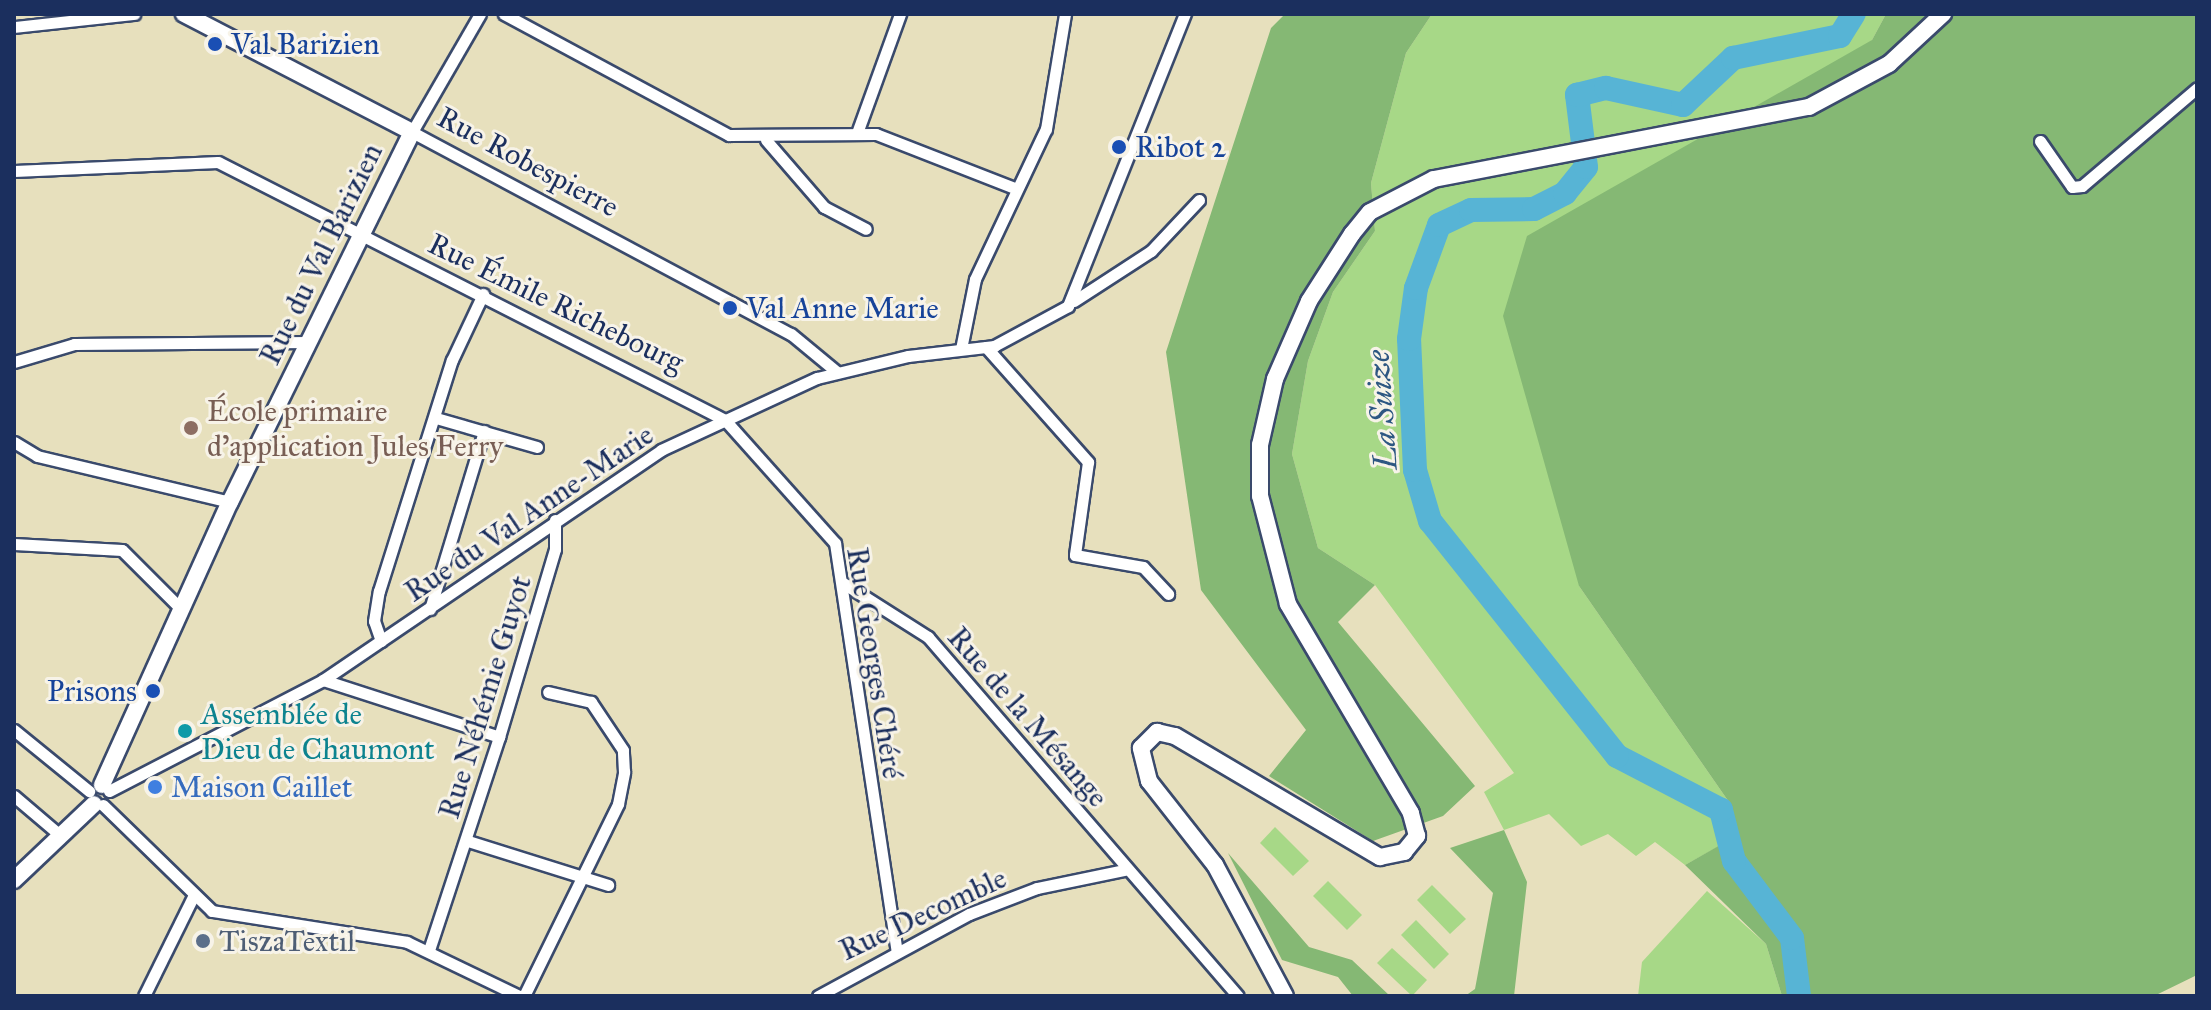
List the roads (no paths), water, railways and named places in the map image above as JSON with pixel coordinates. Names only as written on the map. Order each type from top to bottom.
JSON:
[{"type":"main road","name":"Rue Robespierre","points":[[184,14],[412,132]]},
{"type":"main road","points":[[1285,996],[1215,865],[1149,781],[1141,759],[1148,735],[1175,736],[1367,852],[1393,858],[1412,846],[1411,813],[1314,657],[1276,571],[1260,496],[1260,445],[1275,379],[1309,301],[1370,212],[1434,179],[1809,107],[1889,64],[1943,14]]},
{"type":"main road","name":"Rue du Val Barizien","points":[[14,880],[99,795],[230,502],[412,132]]},
{"type":"street","points":[[14,27],[134,14]]},
{"type":"street","name":"Rue du Val Barizien","points":[[412,132],[480,14]]},
{"type":"street","points":[[504,14],[687,117],[766,140],[857,133],[900,142],[1017,189]]},
{"type":"street","points":[[857,133],[900,14]]},
{"type":"street","points":[[961,349],[975,279],[1046,129],[1065,14]]},
{"type":"street","points":[[1074,301],[1185,14]]},
{"type":"street","points":[[2040,141],[2072,187],[2082,186],[2197,88]]},
{"type":"street","name":"Rue Robespierre","points":[[412,132],[791,334],[837,372]]},
{"type":"street","points":[[766,140],[824,207],[866,229]]},
{"type":"street","name":"Rue Émile Richebourg","points":[[14,171],[218,162],[483,294],[725,420]]},
{"type":"street","name":"Rue du Val Anne-Marie","points":[[99,795],[323,680],[430,609],[620,474],[725,420],[837,372],[986,347],[1018,337],[1151,251],[1199,200]]},
{"type":"street","points":[[381,641],[374,621],[379,591],[452,360],[483,294]]},
{"type":"street","points":[[14,362],[74,344],[309,342]]},
{"type":"street","points":[[986,347],[1088,462],[1075,555],[1143,567],[1168,594]]},
{"type":"street","points":[[436,418],[537,447]]},
{"type":"street","name":"Rue Georges Chéré","points":[[725,420],[835,543],[897,951]]},
{"type":"street","points":[[430,609],[484,431]]},
{"type":"street","points":[[14,442],[37,456],[230,502]]},
{"type":"street","name":"Rue Néhémie Guyot","points":[[429,950],[468,841],[555,549],[555,520]]},
{"type":"street","points":[[14,544],[122,550],[180,608]]},
{"type":"street","name":"Rue de la Mésange","points":[[843,583],[928,637],[1124,870]]},
{"type":"street","points":[[323,680],[499,737]]},
{"type":"street","name":"Rue Néhémie Guyot","points":[[522,996],[618,804],[623,750],[591,702],[548,692]]},
{"type":"street","points":[[14,730],[99,795],[212,911],[429,950],[522,996]]},
{"type":"street","points":[[14,796],[61,836]]},
{"type":"street","name":"Rue Néhémie Guyot","points":[[468,841],[608,885]]},
{"type":"street","points":[[1124,870],[1238,996]]},
{"type":"street","name":"Rue Decomble","points":[[818,996],[897,951],[1037,888],[1124,870]]},
{"type":"street","points":[[144,996],[194,895]]},
{"type":"waterway","name":"La Suize","points":[[1799,996],[1792,938],[1734,861],[1721,810],[1617,756],[1430,521],[1415,470],[1409,339],[1416,288],[1439,225],[1471,210],[1534,209],[1565,193],[1586,167],[1577,95],[1606,88],[1683,105],[1733,58],[1840,36],[1854,14]]},
{"type":"place","name":"Val Barizien","points":[[215,44]]},
{"type":"place","name":"Ribot 2","points":[[1119,147]]},
{"type":"place","name":"Val Anne Marie","points":[[730,308]]},
{"type":"place","name":"École primaire d'application Jules Ferry","points":[[191,428]]},
{"type":"place","name":"Prisons","points":[[153,691]]},
{"type":"place","name":"Assemblée de Dieu de Chaumont","points":[[185,731]]},
{"type":"place","name":"Maison Caillet","points":[[155,787]]},
{"type":"place","name":"TiszaTextil","points":[[203,941]]}]
